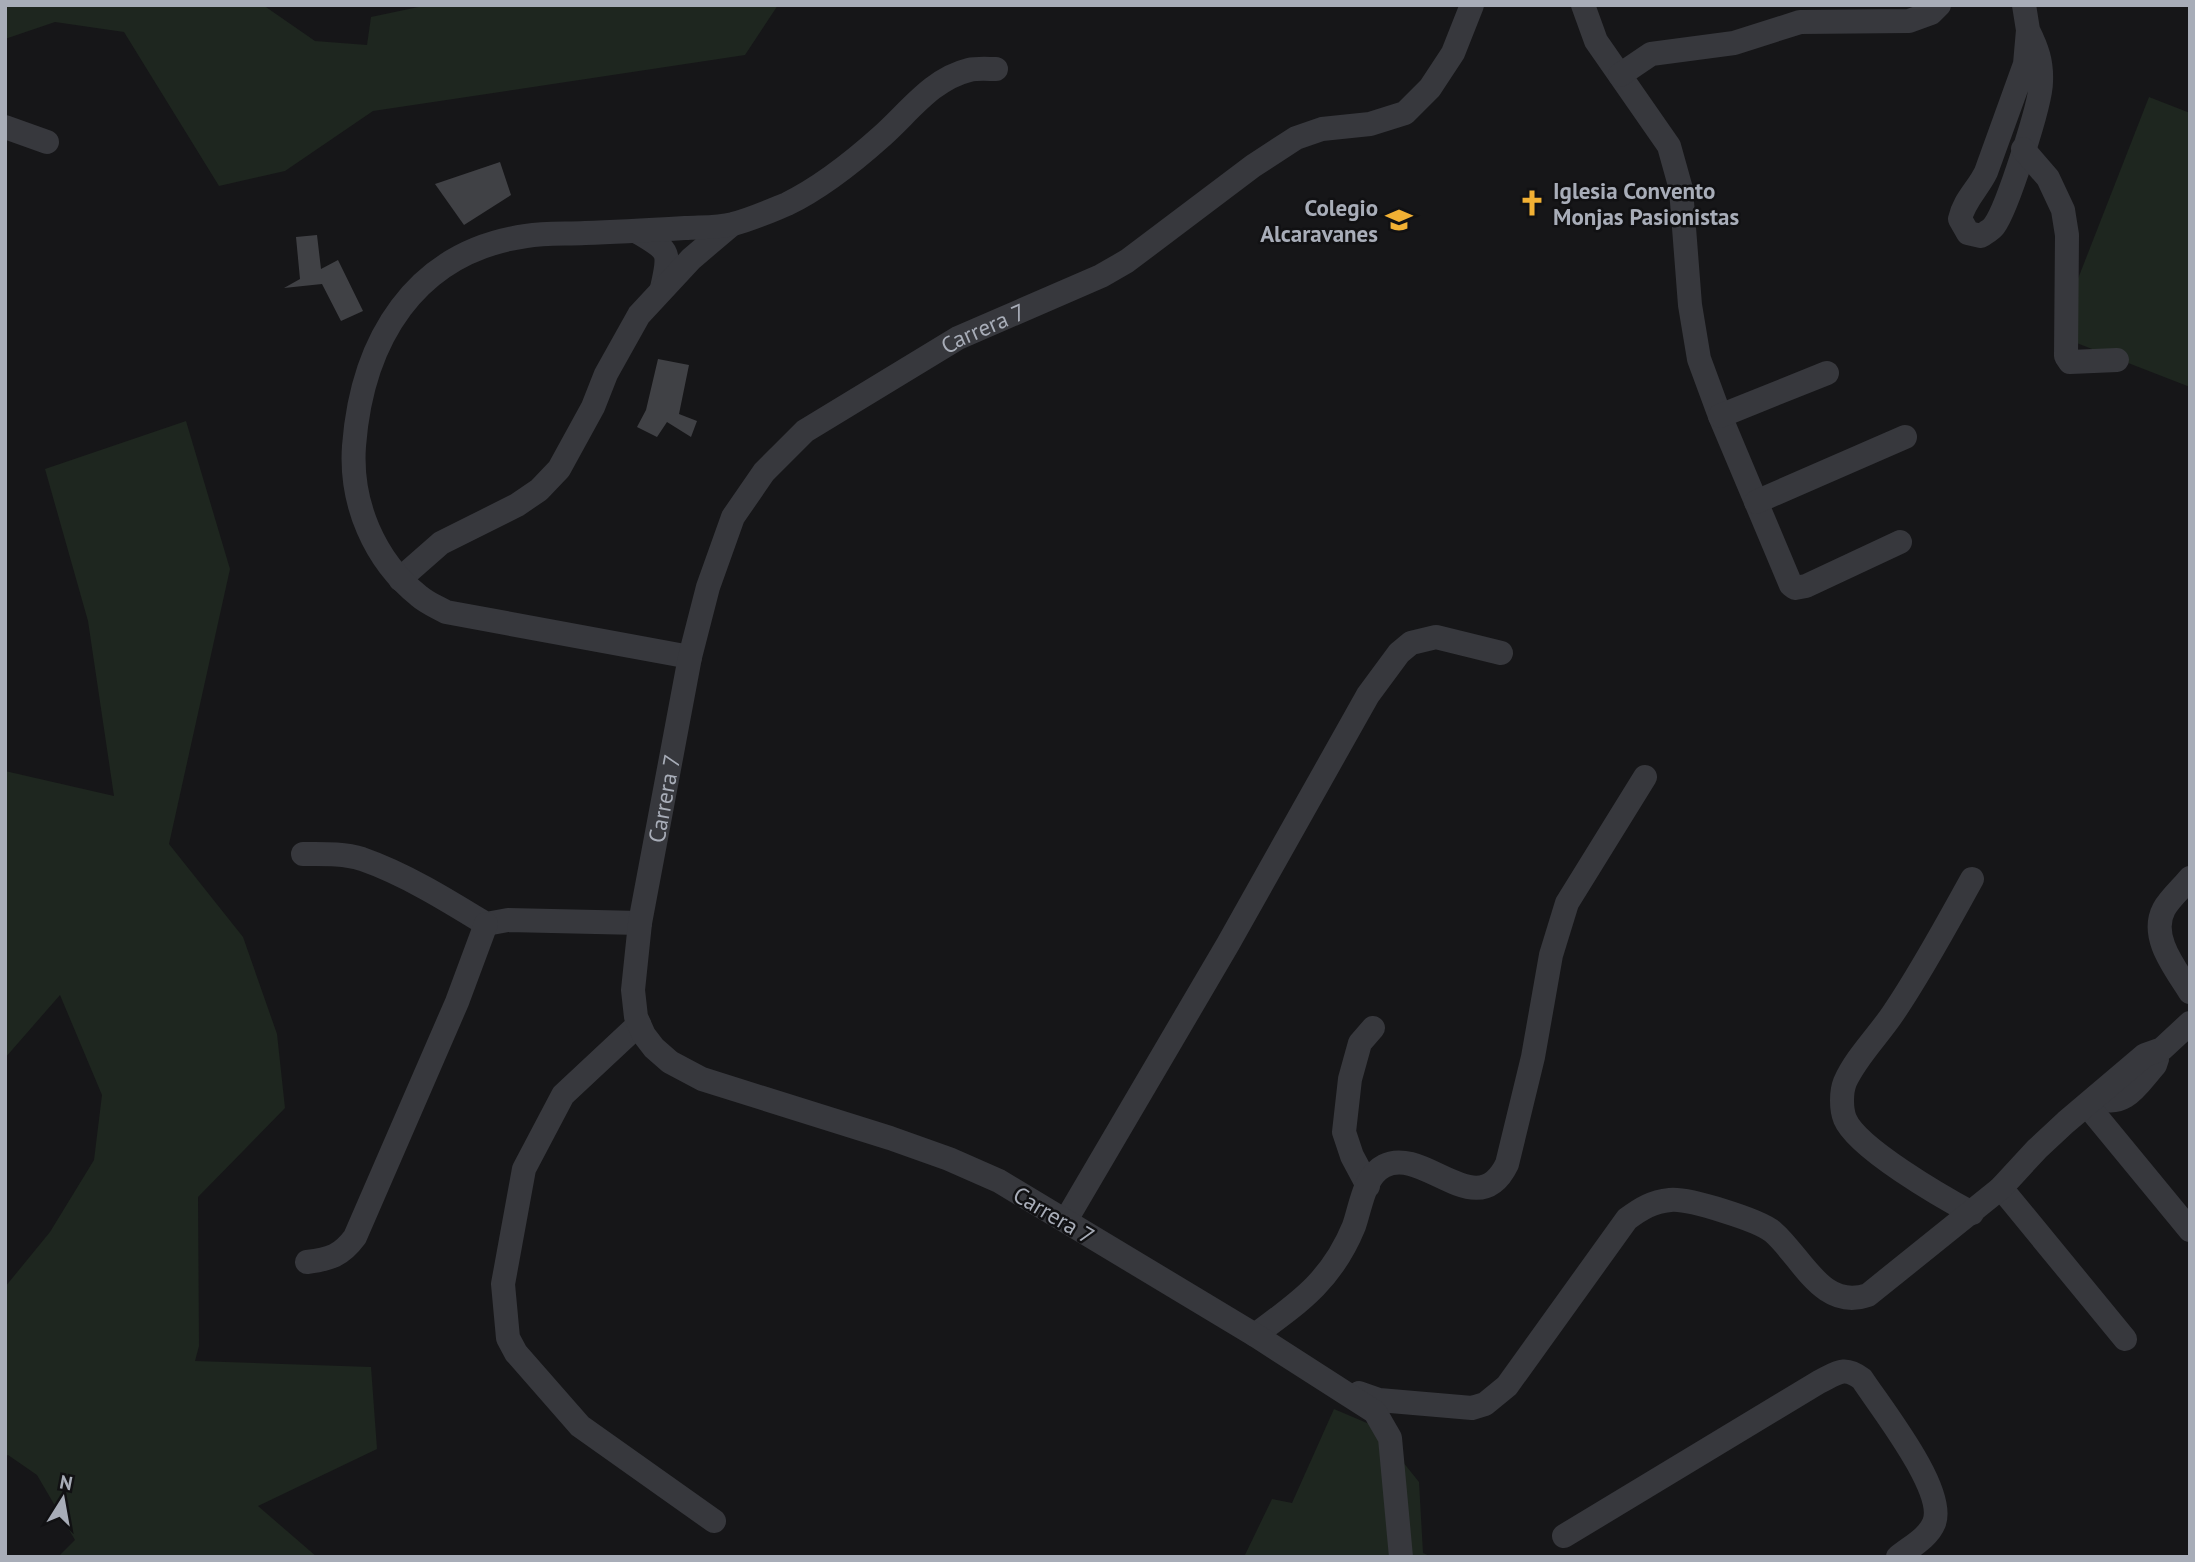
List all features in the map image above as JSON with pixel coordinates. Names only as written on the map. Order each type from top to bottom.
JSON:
[{"type":"street","name":"Carrera 7","points":[[1401,1557],[1390,1438],[1376,1412],[1336,1384],[999,1181],[949,1159],[702,1079],[670,1062],[649,1042],[639,1024],[633,990],[639,923],[690,657],[708,587],[733,517],[764,472],[805,431],[958,338],[1101,276],[1127,261],[1252,166],[1296,138],[1322,129],[1370,124],[1405,113],[1430,88],[1453,53],[1472,5]]},
{"type":"street","points":[[1583,5],[1596,41],[1669,146],[1681,189],[1690,305],[1699,359],[1791,585],[1795,588],[1806,586],[1900,542]]},
{"type":"street","points":[[1620,75],[1651,54],[1734,43],[1800,22],[1909,21],[1931,13],[1939,5]]},
{"type":"street","points":[[2024,5],[2028,30],[2025,64],[1980,186],[1963,206],[1960,219],[1968,233],[1981,236],[1993,227],[2008,196],[2042,85],[2040,52],[2028,30]]},
{"type":"street","points":[[690,657],[446,612],[420,597],[400,579],[378,551],[363,518],[353,466],[356,424],[365,379],[379,340],[401,306],[428,279],[457,260],[489,245],[526,236],[731,225],[788,204],[820,185],[853,161],[885,133],[913,103],[941,83],[970,69],[996,69]]},
{"type":"street","points":[[5,127],[47,142]]},
{"type":"street","points":[[2023,149],[2048,178],[2063,210],[2067,234],[2066,356],[2070,362],[2117,360]]},
{"type":"street","points":[[400,579],[441,543],[517,505],[539,490],[559,469],[593,407],[618,350],[639,315],[662,288],[731,225]]},
{"type":"street","points":[[636,231],[661,246],[668,261],[662,288]]},
{"type":"street","points":[[1720,416],[1827,373]]},
{"type":"street","points":[[1756,502],[1905,438]]},
{"type":"street","points":[[1066,1220],[1228,944],[1368,695],[1399,653],[1411,643],[1436,638],[1501,653]]},
{"type":"street","points":[[1255,1335],[1304,1299],[1342,1253],[1370,1177],[1383,1166],[1399,1160],[1464,1187],[1476,1188],[1501,1176],[1507,1164],[1532,1057],[1551,955],[1567,902],[1645,777]]},
{"type":"street","points":[[303,854],[360,858],[456,905],[486,924],[508,920],[639,923]]},
{"type":"street","points":[[2190,878],[2164,908],[2160,929],[2163,945],[2190,992]]},
{"type":"street","points":[[1972,879],[1930,956],[1845,1083],[1842,1102],[1845,1119],[1860,1139],[1914,1178],[1972,1213]]},
{"type":"street","points":[[307,1262],[326,1259],[346,1250],[355,1237],[457,1002],[486,924]]},
{"type":"street","points":[[1336,1384],[1379,1400],[1460,1408],[1485,1404],[1507,1387],[1627,1219],[1646,1205],[1674,1200],[1730,1213],[1771,1230],[1830,1294],[1847,1299],[1868,1295],[2001,1188],[2037,1149],[2092,1101],[2124,1099],[2155,1065],[2162,1049],[2190,1023]]},
{"type":"street","points":[[639,1024],[563,1094],[524,1170],[503,1284],[508,1338],[516,1353],[580,1426],[714,1521]]},
{"type":"street","points":[[1368,1186],[1343,1132],[1350,1079],[1360,1043],[1373,1028]]},
{"type":"street","points":[[2092,1101],[2190,1230]]},
{"type":"street","points":[[2001,1188],[2125,1339]]},
{"type":"street","points":[[1564,1536],[1808,1389],[1846,1371],[1862,1379],[1927,1477],[1937,1507],[1934,1523],[1925,1536],[1898,1557]]},
{"type":"shaded area","points":[[5,5],[263,5],[315,41],[367,45],[371,17],[428,5],[778,5],[745,55],[373,111],[285,171],[219,186],[124,32],[55,22],[5,39]]},
{"type":"shaded area","points":[[2149,97],[2190,113],[2190,387],[2056,335]]},
{"type":"shaded area","points":[[186,421],[230,569],[169,844],[243,937],[277,1034],[285,1108],[198,1197],[199,1346],[195,1361],[371,1367],[377,1449],[258,1506],[317,1557],[58,1557],[75,1540],[37,1475],[8,1455],[5,1457],[5,1287],[50,1232],[94,1160],[102,1095],[60,995],[5,1058],[5,771],[114,796],[88,621],[45,469]]},
{"type":"shaded area","points":[[1334,1409],[1374,1426],[1419,1482],[1423,1553],[1432,1557],[1244,1557],[1272,1499],[1292,1503]]},
{"type":"building","points":[[500,162],[511,195],[464,225],[435,184]]},
{"type":"building","points":[[317,235],[321,269],[338,260],[363,311],[341,321],[322,284],[284,288],[300,279],[296,237]]},
{"type":"building","points":[[658,359],[689,365],[679,414],[697,421],[691,437],[667,422],[657,437],[637,427],[646,410]]},
{"type":"place","name":"Iglesia Convento Monjas Pasionistas","points":[[1532,203]]},
{"type":"place","name":"Colegio Alcaravanes","points":[[1399,220]]}]
